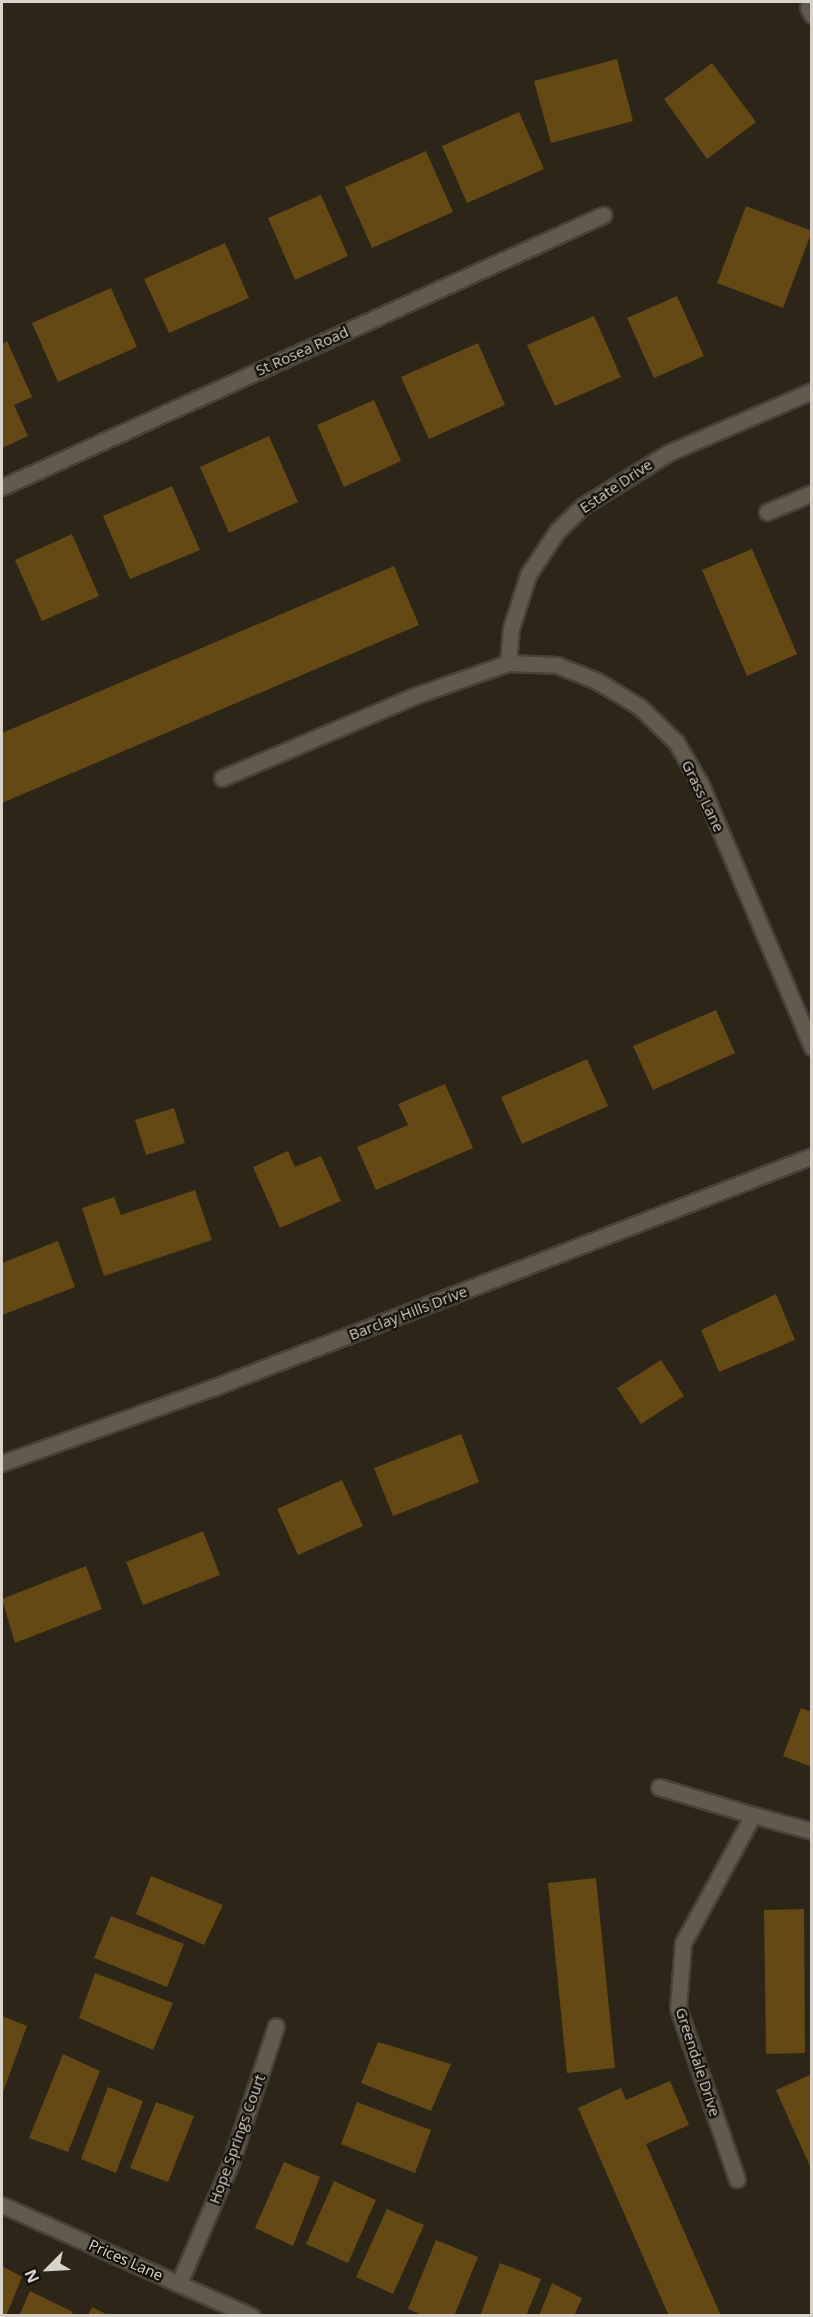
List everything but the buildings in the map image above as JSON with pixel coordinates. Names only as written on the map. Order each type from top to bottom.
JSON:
[{"type":"street","name":"St Rosea Road","points":[[2,487],[603,215]]},
{"type":"street","name":"Estate Drive","points":[[508,663],[512,628],[528,575],[557,531],[583,506],[668,453],[812,392]]},
{"type":"street","points":[[767,512],[812,493]]},
{"type":"street","name":"Grass Lane","points":[[222,778],[463,676],[508,663],[556,665],[597,681],[640,707],[676,742],[700,783],[812,1047]]},
{"type":"street","name":"Barclay Hills Drive","points":[[2,1463],[223,1384],[812,1156]]},
{"type":"street","points":[[659,1787],[812,1831]]},
{"type":"street","name":"Greendale Drive","points":[[737,2179],[678,2008],[683,1942],[753,1815]]},
{"type":"street","name":"Hope Springs Court","points":[[179,2283],[231,2162],[276,2026]]},
{"type":"street","name":"Prices Lane","points":[[2,2205],[251,2316]]}]
